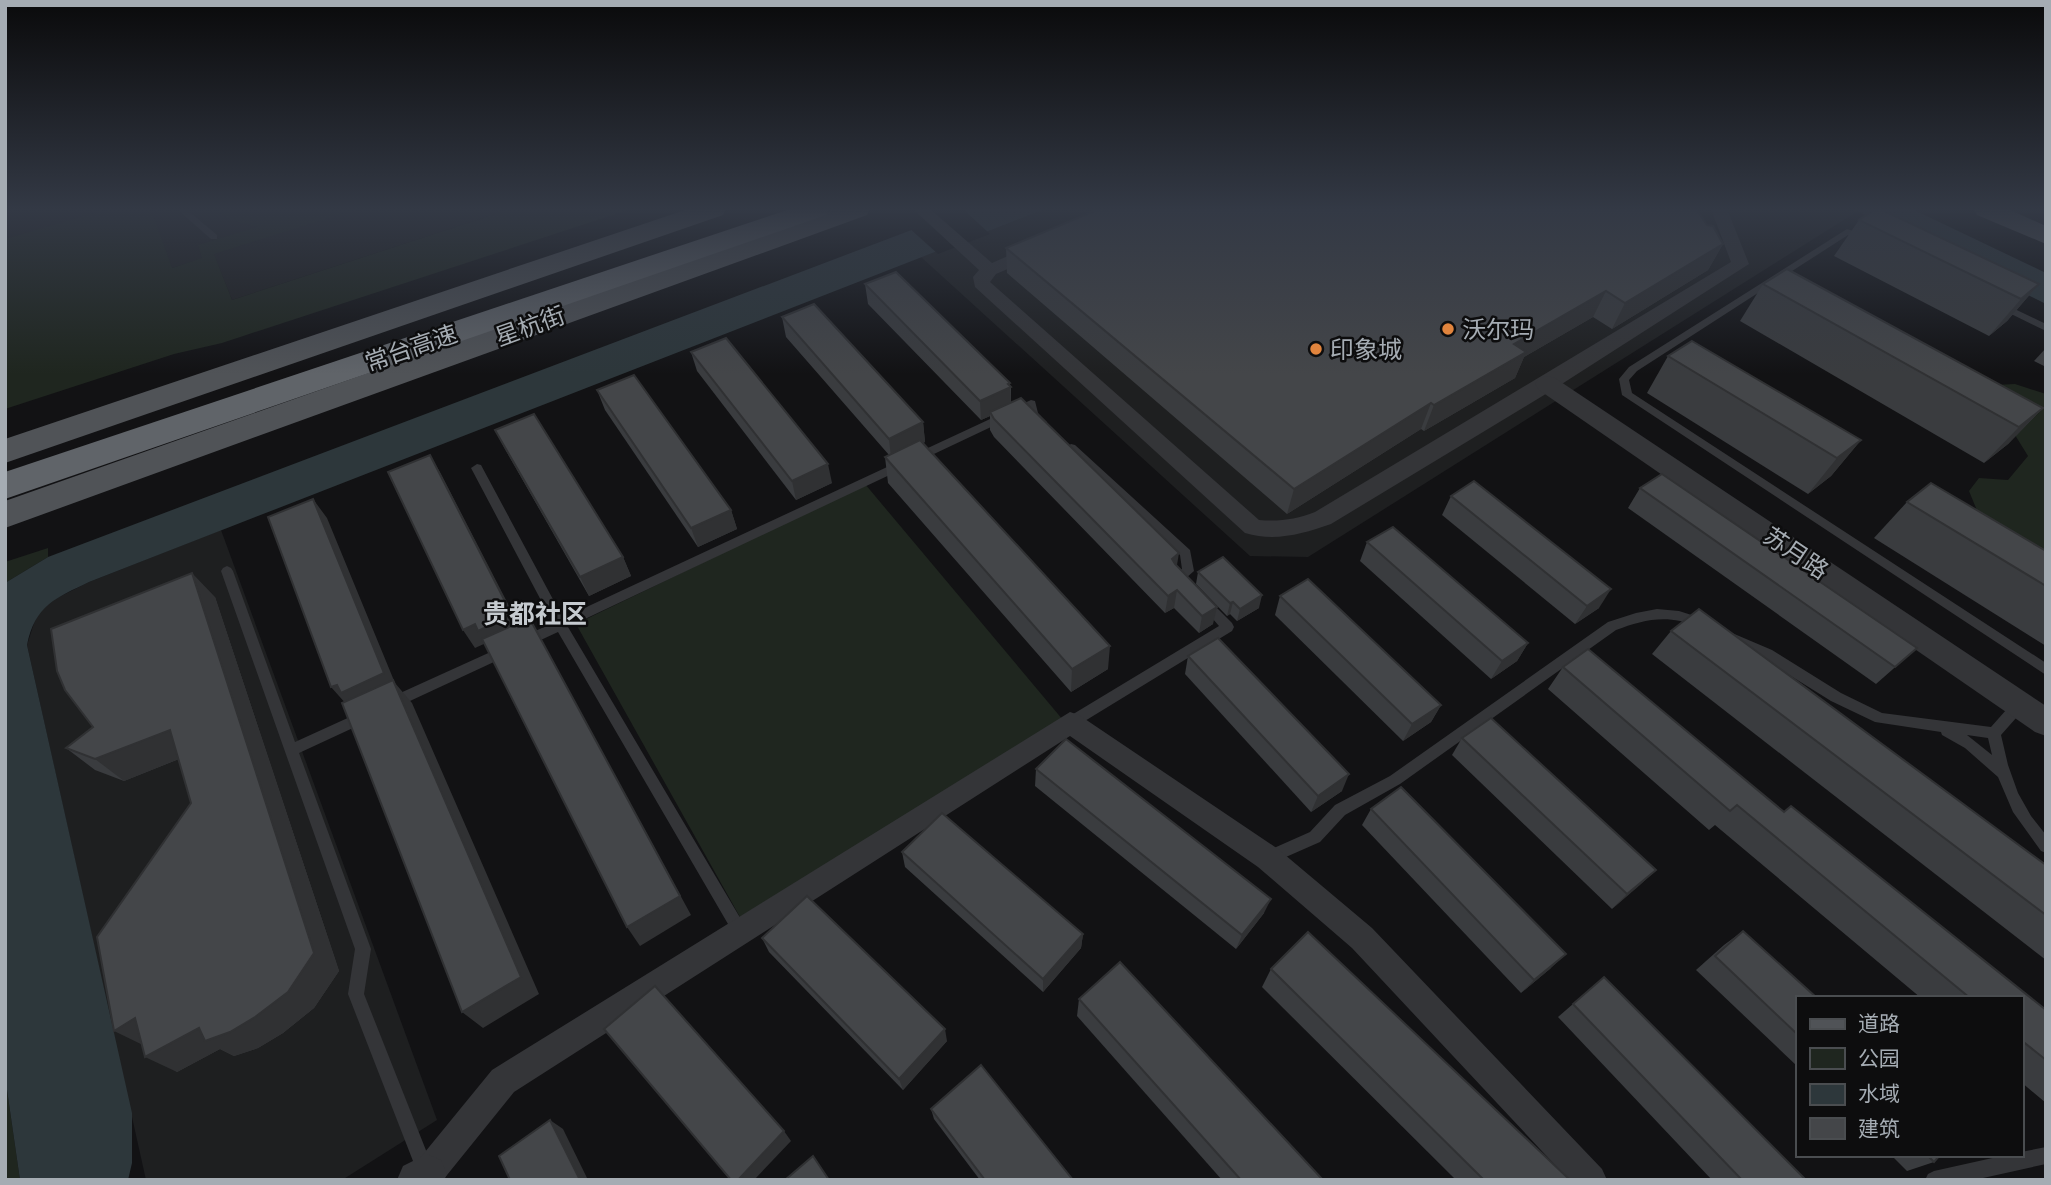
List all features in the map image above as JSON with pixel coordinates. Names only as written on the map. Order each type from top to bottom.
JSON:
[{"type":"highway","name":"常台高速","points":[[5,458],[588,264]]},
{"type":"highway","name":"常台高速","points":[[5,486],[654,264]]},
{"type":"main road","name":"星杭街","points":[[5,451],[551,264]]},
{"type":"main road","name":"星杭街","points":[[5,515],[703,264]]},
{"type":"street","points":[[983,264],[990,270]]},
{"type":"street","points":[[1003,264],[990,270],[982,277],[981,283],[1253,527],[1272,531],[1295,528],[1323,518],[1740,264]]},
{"type":"street","name":"苏月路","points":[[1547,384],[2046,723]]},
{"type":"street","points":[[422,1177],[503,1081],[1070,723],[1268,858],[1362,937],[1591,1180]]},
{"type":"lane","points":[[1797,264],[1633,369],[1624,379],[1627,395],[2046,670]]},
{"type":"lane","points":[[1996,302],[2046,328]]},
{"type":"lane","points":[[291,751],[1031,404],[1033,414],[1186,553],[1188,571],[1178,577],[1228,627],[1070,723]]},
{"type":"lane","points":[[477,468],[560,625],[740,931]]},
{"type":"lane","points":[[227,571],[363,949],[356,993],[422,1177]]},
{"type":"lane","points":[[1268,858],[1315,837],[1340,810],[1395,780],[1612,626],[1643,614],[1685,616],[1767,654],[1836,697],[1880,718],[1994,733]]},
{"type":"lane","points":[[1994,733],[2019,705]]},
{"type":"lane","points":[[1934,726],[1970,744],[2003,773]]},
{"type":"lane","points":[[1994,733],[2003,773],[2026,826],[2046,846]]},
{"type":"lane","points":[[1934,1180],[2046,1155]]},
{"type":"shaded area","points":[[5,264],[184,264],[5,320]]},
{"type":"shaded area","points":[[218,264],[341,264],[232,300]]},
{"type":"shaded area","name":"印象城","points":[[929,264],[1773,264],[1308,557],[1250,556]]},
{"type":"shaded area","points":[[221,530],[437,1120],[342,1180],[146,1180],[27,645],[36,617],[47,603],[89,582]]},
{"type":"green space","points":[[5,264],[171,264],[172,268],[183,264],[218,264],[232,300],[341,264],[462,264],[222,343],[174,354],[5,409]]},
{"type":"green space","points":[[2015,384],[2046,394],[2046,593],[1999,564],[1969,491],[1979,478],[2008,480],[2028,456],[2015,435],[1991,415],[1995,385]]},
{"type":"green space","points":[[865,484],[1063,720],[740,917],[576,624]]},
{"type":"green space","points":[[48,548],[48,557],[5,583],[5,562]]},
{"type":"green space","points":[[5,1076],[20,1180],[5,1180]]},
{"type":"water","points":[[821,264],[903,264],[89,582],[57,598],[41,612],[27,645],[132,1113],[132,1163],[128,1180],[20,1180],[5,1076],[5,583],[48,557]]},
{"type":"water","points":[[1965,264],[2028,264],[2046,273],[2046,304]]},
{"type":"building","name":"印象城","points":[[1025,264],[1689,264],[1625,303],[1606,291],[1514,344],[1526,352],[1434,405],[1431,403],[1294,489]]},
{"type":"building","points":[[1950,264],[1997,264],[2039,284],[2021,299]]},
{"type":"building","points":[[1787,269],[2043,408],[2019,427],[1763,284]]},
{"type":"building","points":[[896,272],[1010,383],[1008,384],[1011,387],[980,401],[865,284]]},
{"type":"building","points":[[814,304],[923,422],[889,439],[782,317]]},
{"type":"building","points":[[726,338],[828,464],[792,481],[691,352]]},
{"type":"building","points":[[1692,341],[1861,440],[1837,458],[1668,356]]},
{"type":"building","points":[[634,375],[731,510],[691,528],[597,390]]},
{"type":"building","points":[[1021,398],[1179,553],[1172,559],[1175,564],[1217,607],[1202,616],[1177,590],[1168,596],[994,419],[990,412]]},
{"type":"building","points":[[534,414],[623,557],[580,577],[495,430]]},
{"type":"building","points":[[920,440],[1110,646],[1072,669],[885,457]]},
{"type":"building","points":[[430,455],[512,615],[478,631],[475,624],[463,630],[388,472]]},
{"type":"building","points":[[1662,474],[1917,648],[1895,667],[1640,488]]},
{"type":"building","points":[[1474,481],[1611,589],[1587,606],[1451,496]]},
{"type":"building","points":[[1931,483],[2046,551],[2046,586],[1907,502]]},
{"type":"building","points":[[313,499],[384,673],[341,693],[337,685],[331,687],[268,517]]},
{"type":"building","points":[[1393,527],[1528,643],[1502,661],[1367,542]]},
{"type":"building","points":[[1223,557],[1262,595],[1240,609],[1233,602],[1230,603],[1198,572]]},
{"type":"building","points":[[192,573],[314,953],[288,992],[255,1017],[230,1032],[205,1041],[199,1028],[145,1057],[135,1018],[114,1031],[97,937],[191,803],[170,730],[95,759],[66,748],[93,727],[65,690],[57,671],[51,629]]},
{"type":"building","points":[[1308,579],[1441,705],[1412,724],[1280,596]]},
{"type":"building","points":[[1699,609],[2046,865],[2046,915],[1671,631]]},
{"type":"building","points":[[531,621],[680,896],[627,927],[482,639],[516,624],[518,627]]},
{"type":"building","points":[[1218,638],[1349,774],[1318,796],[1188,656]]},
{"type":"building","points":[[1588,649],[1784,812],[1791,806],[2046,1010],[2046,1060],[2023,1042],[2023,996],[1968,996],[1737,805],[1730,811],[1563,667]]},
{"type":"building","points":[[393,680],[521,977],[462,1012],[342,703]]},
{"type":"building","points":[[1491,718],[1656,870],[1627,894],[1462,738]]},
{"type":"building","points":[[1066,739],[1271,899],[1242,935],[1036,769]]},
{"type":"building","points":[[1401,787],[1566,954],[1534,980],[1371,809]]},
{"type":"building","points":[[942,813],[1083,934],[1043,979],[902,852]]},
{"type":"building","points":[[807,896],[945,1029],[899,1079],[762,938]]},
{"type":"building","points":[[1743,931],[1815,996],[1796,996],[1796,1033],[1715,956]]},
{"type":"building","points":[[1308,932],[1570,1180],[1484,1180],[1271,969]]},
{"type":"building","points":[[1120,962],[1323,1180],[1241,1180],[1079,999]]},
{"type":"building","points":[[1604,977],[1806,1180],[1742,1180],[1573,1004]]},
{"type":"building","points":[[655,986],[784,1131],[738,1180],[731,1180],[604,1029]]},
{"type":"building","points":[[981,1065],[1073,1180],[985,1180],[931,1109]]},
{"type":"building","points":[[550,1120],[580,1180],[510,1180],[499,1156]]},
{"type":"building","points":[[813,1156],[829,1180],[785,1180]]},
{"type":"place","name":"沃尔玛","points":[[1448,329]]},
{"type":"place","name":"印象城","points":[[1316,349]]},
{"type":"district","name":"贵都社区","points":[[535,614]]}]
